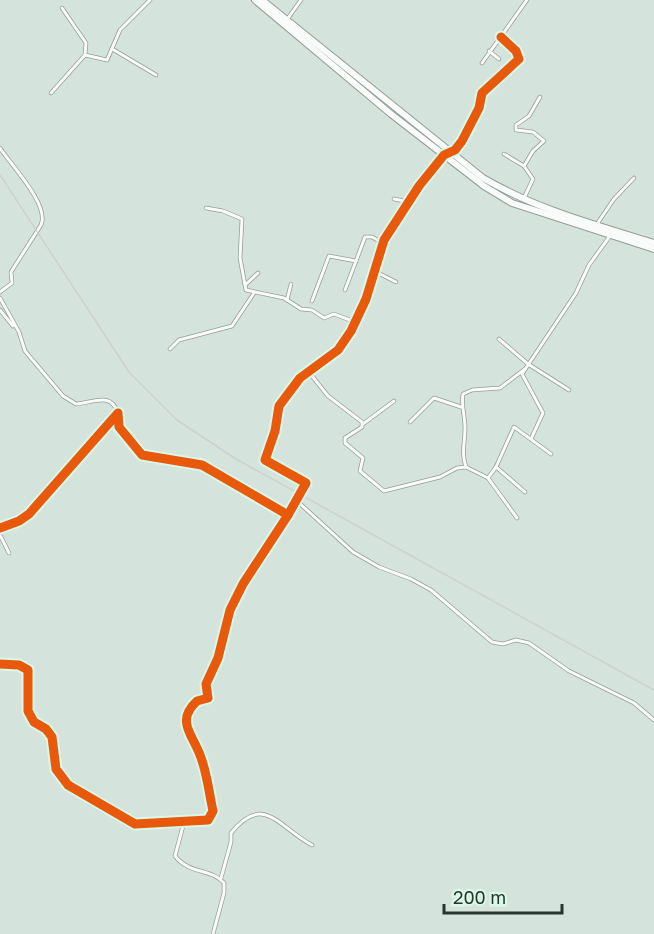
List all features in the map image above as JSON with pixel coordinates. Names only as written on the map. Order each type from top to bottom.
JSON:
[{"type":"highway","points":[[255,0],[447,154],[483,178],[523,200],[654,243]]},
{"type":"highway","points":[[262,0],[484,186],[512,202],[654,249]]},
{"type":"street","points":[[85,55],[108,60],[114,50],[120,30],[150,0]]},
{"type":"street","points":[[286,21],[301,0]]},
{"type":"street","points":[[482,63],[527,0]]},
{"type":"street","points":[[51,93],[85,55],[86,43],[62,8]]},
{"type":"street","points":[[0,664],[19,665],[28,670],[28,711],[34,722],[46,729],[52,737],[56,769],[68,785],[135,824],[208,820],[213,810],[200,754],[188,734],[188,713],[194,703],[208,698],[206,684],[218,658],[230,610],[243,584],[304,489],[305,482],[265,460],[275,431],[279,406],[308,371],[338,350],[355,322],[383,243],[419,186],[447,154],[462,141],[479,108],[482,93],[496,83],[519,59],[516,51],[501,37]]},
{"type":"street","points":[[114,50],[156,75]]},
{"type":"street","points":[[489,51],[499,59]]},
{"type":"street","points":[[524,166],[533,151],[544,141],[533,132],[516,130],[516,125],[529,116],[540,97]]},
{"type":"street","points":[[0,148],[37,198],[43,216],[41,225],[11,272],[12,284],[0,292]]},
{"type":"street","points":[[504,154],[524,166],[533,179],[523,200]]},
{"type":"street","points":[[596,225],[614,199],[634,178]]},
{"type":"street","points":[[394,199],[409,202]]},
{"type":"street","points":[[206,208],[223,211],[242,219],[240,258],[246,290],[286,300],[301,309],[312,310],[324,318],[333,314],[355,322]]},
{"type":"street","points":[[531,438],[542,420],[543,413],[531,388],[522,378],[527,366],[576,293],[589,265],[611,236]]},
{"type":"street","points":[[345,290],[365,237],[372,237],[383,243]]},
{"type":"street","points":[[312,301],[329,256],[356,261]]},
{"type":"street","points":[[374,271],[396,282]]},
{"type":"street","points":[[245,285],[258,273]]},
{"type":"street","points":[[286,300],[291,284]]},
{"type":"street","points":[[170,349],[179,340],[232,326],[254,293]]},
{"type":"street","points":[[0,298],[25,351],[69,401],[76,404],[105,399],[113,404],[118,413],[119,427],[142,455],[202,465],[288,515]]},
{"type":"street","points":[[0,310],[17,330]]},
{"type":"street","points":[[499,339],[527,366],[569,390]]},
{"type":"street","points":[[466,467],[462,458],[465,426],[461,407],[466,391],[500,388],[527,366]]},
{"type":"street","points":[[308,371],[328,396],[363,424]]},
{"type":"street","points":[[410,422],[434,398],[461,407]]},
{"type":"street","points":[[394,401],[345,438],[345,443],[363,458],[360,471],[384,491],[440,477],[457,468],[466,467],[488,478],[517,518]]},
{"type":"street","points":[[0,528],[19,521],[29,514],[118,413]]},
{"type":"street","points":[[488,478],[496,467],[514,427],[550,454]]},
{"type":"street","points":[[496,467],[525,492]]},
{"type":"street","points":[[297,501],[353,552],[379,567],[411,579],[431,590],[492,642],[503,644],[516,640],[529,644],[569,671],[634,703],[654,720]]},
{"type":"street","points":[[0,535],[9,553]]},
{"type":"street","points":[[221,879],[231,842],[231,833],[246,819],[262,812],[269,814],[296,837],[312,845]]},
{"type":"street","points":[[184,822],[175,856],[193,870],[221,879],[224,883],[224,893],[213,934]]},
{"type":"railway","points":[[0,175],[129,372],[177,420],[236,459],[654,690]]},
{"type":"cycle path","points":[[288,515],[306,483],[265,460],[275,431],[279,406],[300,378],[338,350],[351,331],[366,299],[384,240],[419,186],[444,155],[455,150],[462,141],[479,108],[482,93],[519,59],[516,51],[501,37]]},
{"type":"cycle path","points":[[0,528],[19,521],[29,514],[118,413],[119,427],[142,455],[202,465],[288,515],[243,584],[230,610],[218,658],[206,684],[208,698],[197,701],[187,715],[186,722],[208,783],[213,811],[208,820],[135,824],[68,785],[56,769],[52,737],[46,729],[34,722],[28,711],[28,670],[19,665],[0,664]]}]
